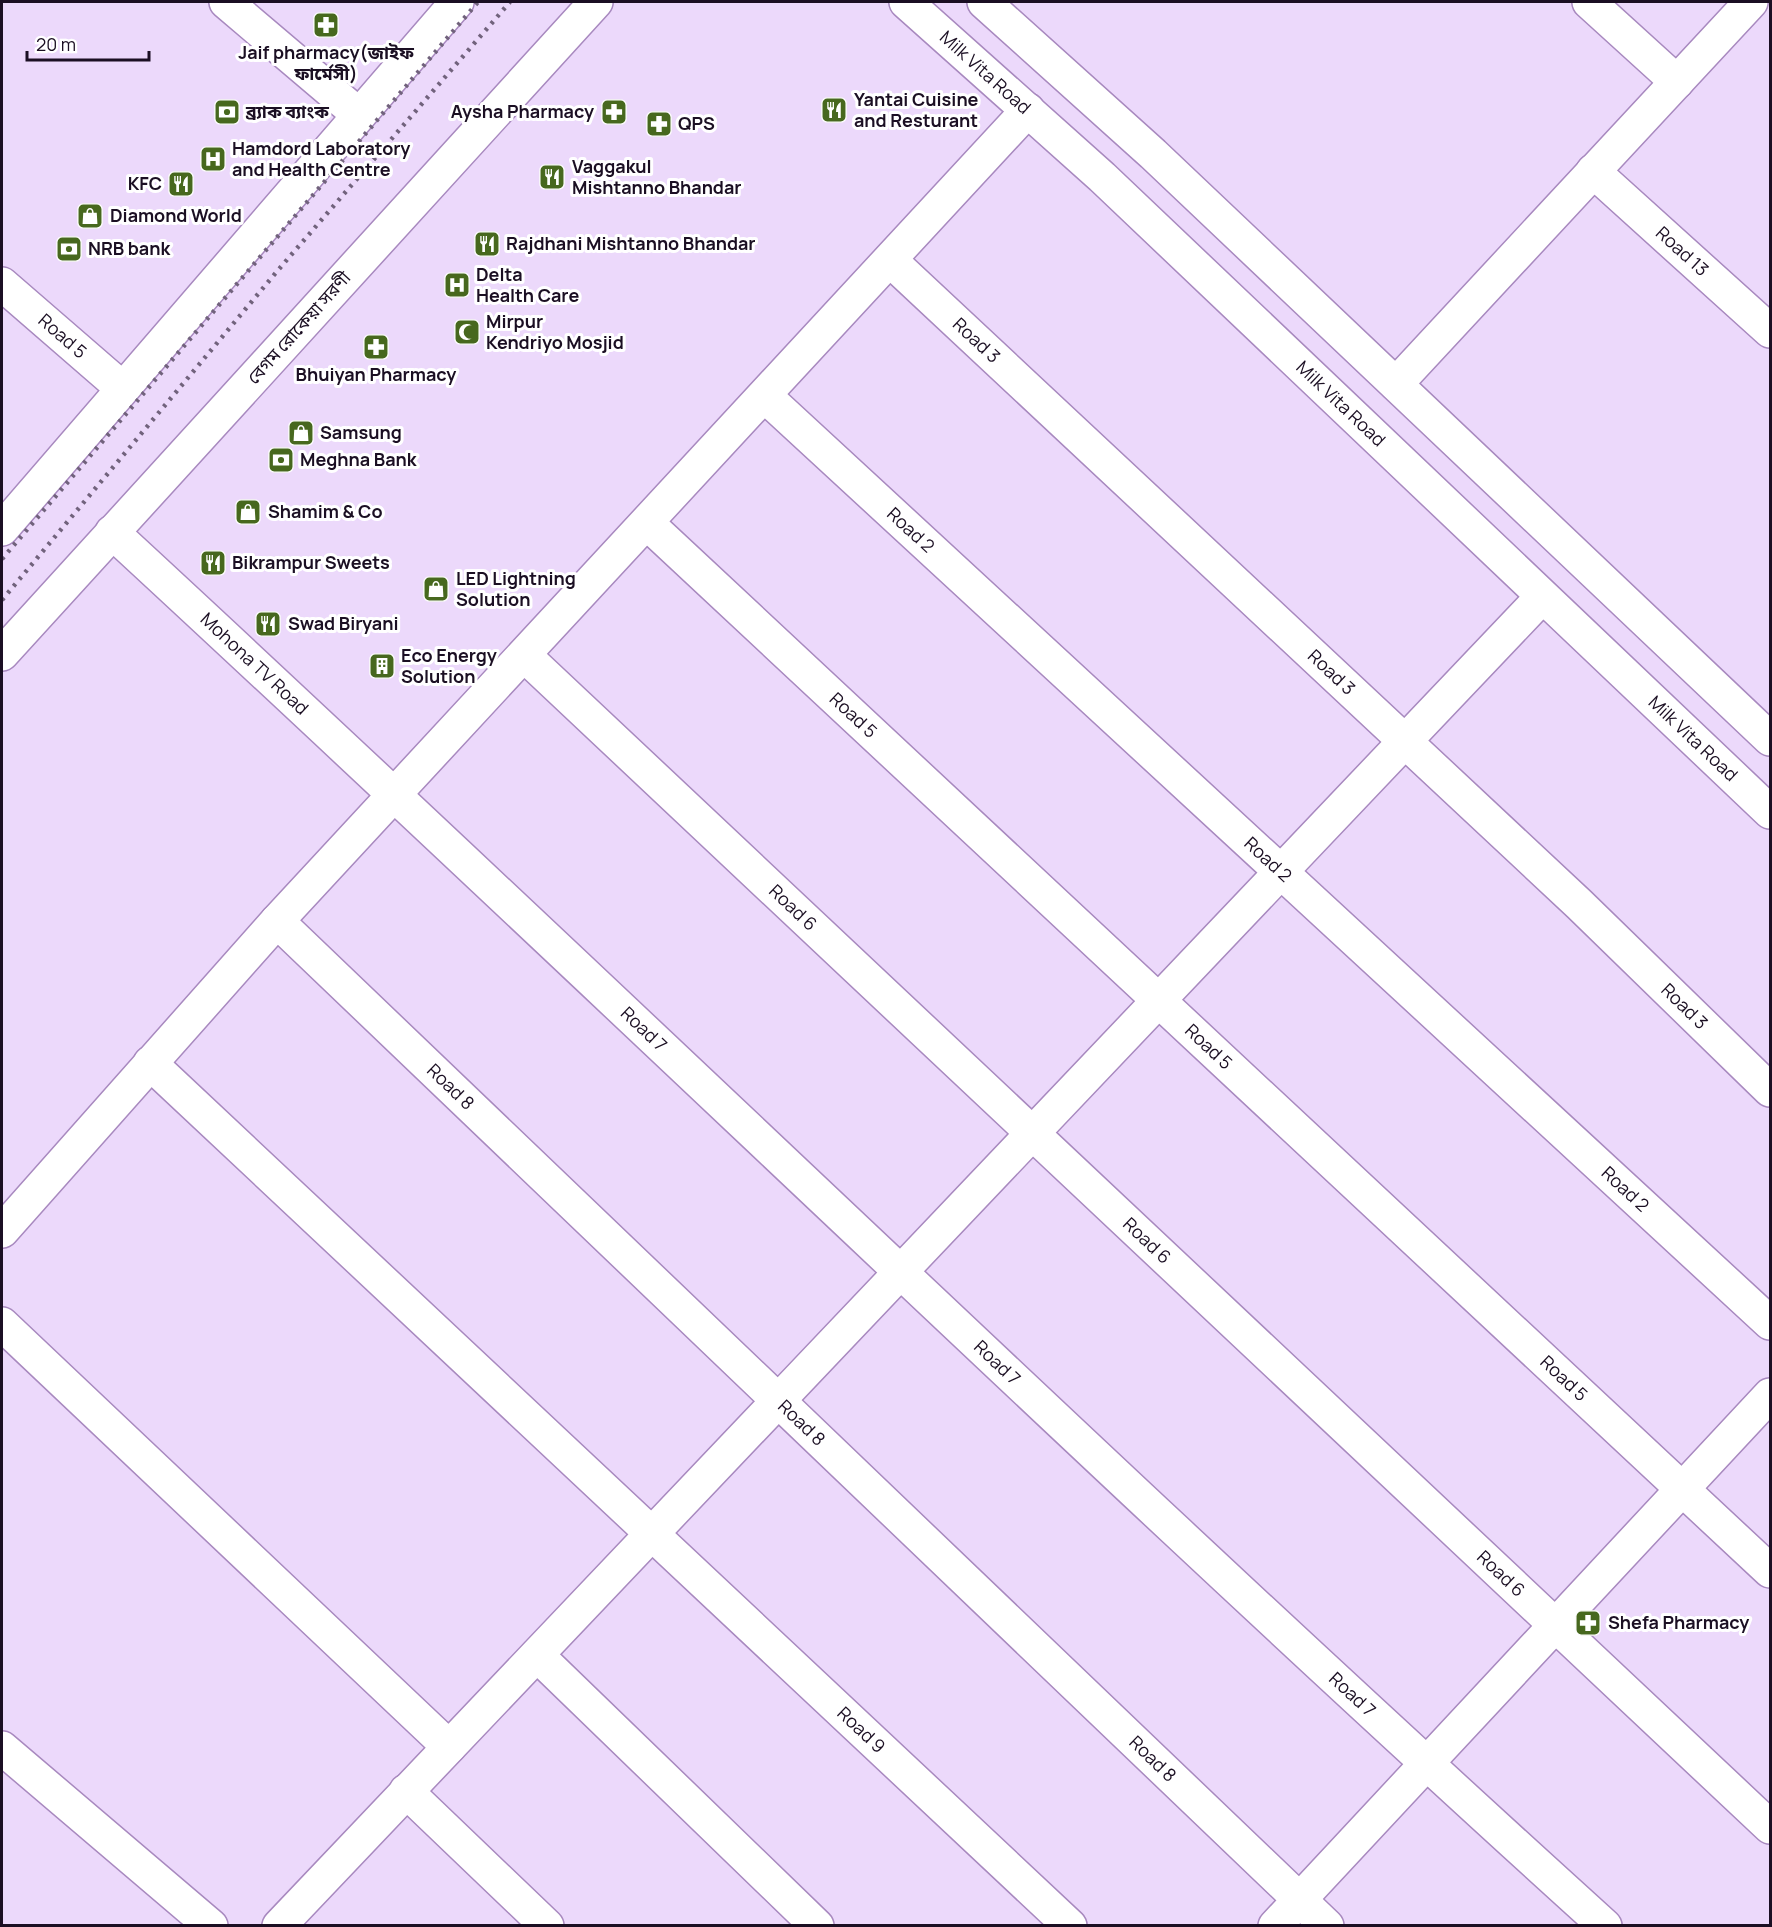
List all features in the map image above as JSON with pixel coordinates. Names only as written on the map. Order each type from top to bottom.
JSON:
[{"type":"street","points":[[226,2],[359,115]]},
{"type":"street","points":[[2,529],[457,2]]},
{"type":"street","name":"বেগম রোকেয়া সরণী","points":[[2,654],[596,2]]},
{"type":"street","name":"Milk Vita Road","points":[[906,2],[1111,186],[1770,812]]},
{"type":"street","points":[[984,2],[1153,154],[1770,739]]},
{"type":"street","points":[[1589,2],[1677,82]]},
{"type":"street","points":[[1396,384],[1751,2]]},
{"type":"street","points":[[2,1231],[277,921],[1028,110]]},
{"type":"street","name":"Road 13","points":[[1593,171],[1770,330]]},
{"type":"street","name":"Road 3","points":[[890,260],[1579,904],[1770,1090]]},
{"type":"street","name":"Road 5","points":[[2,284],[122,388]]},
{"type":"street","name":"Road 2","points":[[765,396],[1770,1323]]},
{"type":"street","name":"Road 5","points":[[646,523],[1770,1571]]},
{"type":"street","name":"Mohona TV Road","points":[[112,532],[396,794]]},
{"type":"street","points":[[288,1922],[406,1791],[1542,597]]},
{"type":"street","name":"Road 6","points":[[524,655],[1770,1827]]},
{"type":"street","name":"Road 7","points":[[396,794],[900,1272],[1425,1764],[1605,1926]]},
{"type":"street","name":"Road 8","points":[[277,921],[1328,1926]]},
{"type":"street","name":"Road 9","points":[[150,1063],[653,1532],[1070,1926]]},
{"type":"street","points":[[2,1324],[449,1747]]},
{"type":"street","points":[[1275,1926],[1770,1395]]},
{"type":"street","points":[[537,1654],[817,1926]]},
{"type":"street","points":[[2,1748],[211,1926]]},
{"type":"street","points":[[406,1791],[547,1926]]},
{"type":"railway","points":[[2,559],[478,2]]},
{"type":"railway","points":[[2,600],[279,269],[510,2]]},
{"type":"place","name":"Jaif pharmacy(জাইফ ফার্মেসী)","points":[[326,25]]},
{"type":"place","name":"Yantai Cuisine and Resturant","points":[[834,110]]},
{"type":"place","name":"ব্র্যাক ব্যাংক","points":[[227,112]]},
{"type":"place","name":"Aysha Pharmacy","points":[[614,112]]},
{"type":"place","name":"QPS","points":[[659,124]]},
{"type":"place","name":"Hamdord Laboratory and Health Centre","points":[[213,159]]},
{"type":"place","name":"Vaggakul Mishtanno Bhandar","points":[[552,177]]},
{"type":"place","name":"KFC","points":[[181,184]]},
{"type":"place","name":"Diamond World","points":[[90,216]]},
{"type":"place","name":"Rajdhani Mishtanno Bhandar","points":[[487,244]]},
{"type":"place","name":"NRB bank","points":[[69,249]]},
{"type":"place","name":"Delta Health Care","points":[[457,285]]},
{"type":"place","name":"Mirpur Kendriyo Mosjid","points":[[467,332]]},
{"type":"place","name":"Bhuiyan Pharmacy","points":[[376,347]]},
{"type":"place","name":"Samsung","points":[[301,433]]},
{"type":"place","name":"Meghna Bank","points":[[281,460]]},
{"type":"place","name":"Shamim & Co","points":[[248,512]]},
{"type":"place","name":"Bikrampur Sweets","points":[[213,563]]},
{"type":"place","name":"LED Lightning Solution","points":[[436,589]]},
{"type":"place","name":"Swad Biryani","points":[[268,624]]},
{"type":"place","name":"Eco Energy Solution","points":[[382,666]]},
{"type":"place","name":"Shefa Pharmacy","points":[[1588,1623]]}]
